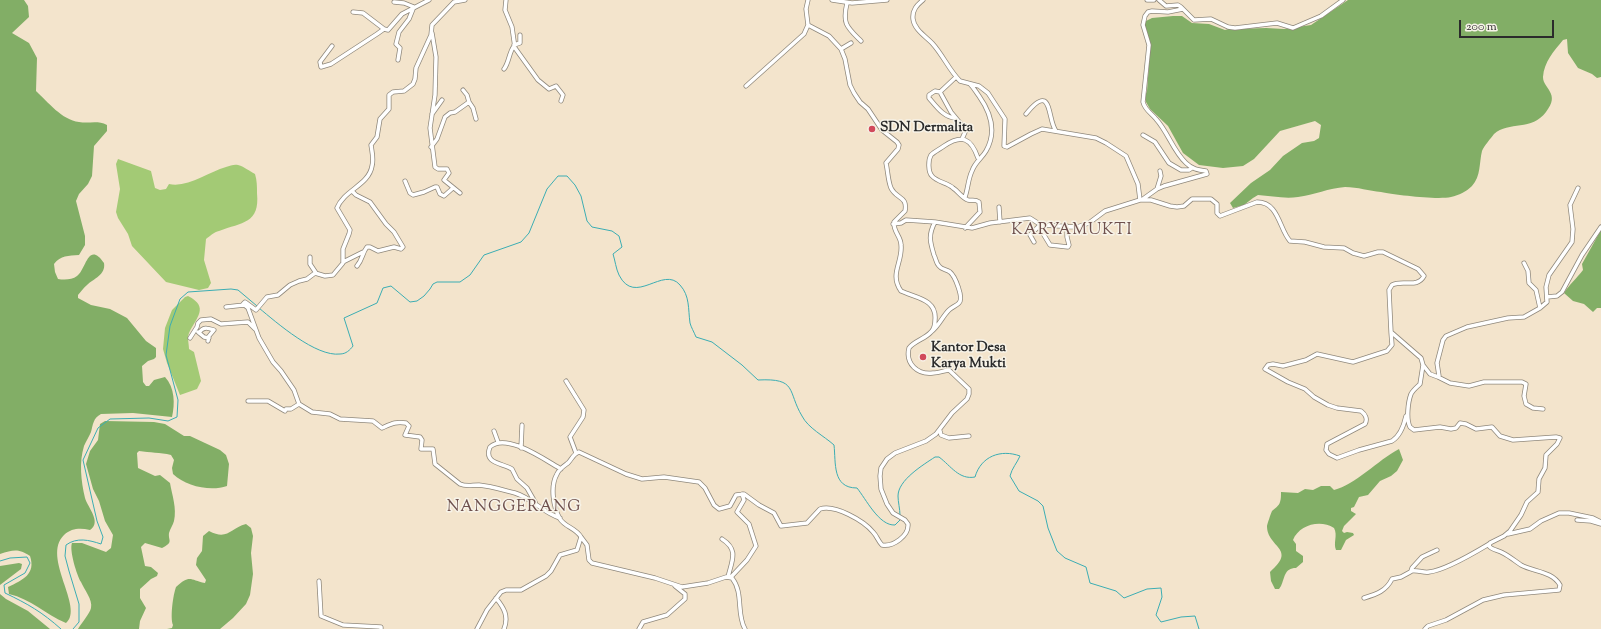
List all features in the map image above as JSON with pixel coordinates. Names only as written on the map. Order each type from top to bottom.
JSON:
[{"type":"street","points":[[353,12],[363,13],[388,30],[400,16],[429,0]]},
{"type":"street","points":[[310,256],[310,264],[316,273],[325,276],[333,275],[341,266],[343,262],[344,249],[350,232],[349,226],[337,208],[342,198],[362,182],[372,169],[372,145],[377,137],[380,119],[389,109],[389,95],[393,92],[404,90],[413,84],[416,68],[429,40],[432,26],[454,2],[465,0]]},
{"type":"street","points":[[506,0],[505,6],[512,27],[514,45],[538,80],[549,89],[555,86],[559,89],[563,96],[561,101]]},
{"type":"street","points":[[505,6],[510,0]]},
{"type":"street","points":[[746,86],[804,34],[808,25],[806,9],[808,0]]},
{"type":"street","points":[[832,0],[847,3],[887,0]]},
{"type":"street","points":[[923,0],[914,10],[913,22],[916,28],[941,54],[960,82],[980,86],[985,89],[1006,120],[1005,146],[1007,147],[1039,130],[1056,131],[1064,134],[1096,138],[1106,142],[1124,154],[1138,184],[1141,200]]},
{"type":"street","points":[[1147,0],[1154,0]]},
{"type":"street","points":[[1159,0],[1166,6],[1178,5],[1194,20],[1211,19],[1232,28],[1278,23],[1293,28],[1321,16],[1343,0]]},
{"type":"street","points":[[394,2],[404,3],[415,7]]},
{"type":"street","points":[[847,3],[844,14],[845,23],[861,41]]},
{"type":"street","points":[[398,60],[400,48],[396,44],[398,34],[409,19],[415,7]]},
{"type":"street","points":[[1141,200],[1157,189],[1207,174],[1206,171],[1198,171],[1192,168],[1180,158],[1157,120],[1145,108],[1143,102],[1149,45],[1143,25],[1145,16],[1148,12],[1152,11],[1168,12],[1183,9]]},
{"type":"street","points":[[808,25],[829,36],[841,49],[845,59],[850,85],[854,93],[860,102],[868,109],[882,130],[898,143],[898,149],[886,163],[891,188],[903,199],[906,210],[895,219],[893,224],[895,232],[902,245],[896,268],[899,288],[901,292],[917,296],[932,306],[935,318],[931,332]]},
{"type":"street","points":[[432,26],[436,57],[434,95],[430,128],[431,147],[435,167],[438,169],[445,168],[448,170],[449,173],[444,179],[460,193]]},
{"type":"street","points":[[332,46],[320,62],[320,67],[332,64],[384,28]]},
{"type":"street","points":[[504,69],[514,45],[520,42],[520,35]]},
{"type":"street","points":[[841,49],[851,43]]},
{"type":"street","points":[[956,77],[940,92],[933,92],[929,94],[929,98],[943,113],[950,117],[956,118]]},
{"type":"street","points":[[965,197],[972,170],[978,158],[986,151],[992,126],[992,119],[983,101],[974,88],[969,84]]},
{"type":"street","points":[[463,90],[473,108],[476,119]]},
{"type":"street","points":[[940,92],[951,112],[966,130],[962,139]]},
{"type":"street","points":[[431,115],[442,100]]},
{"type":"street","points":[[431,147],[437,139],[445,117],[469,102]]},
{"type":"street","points":[[1026,114],[1034,104],[1042,102],[1046,103],[1049,107],[1052,123],[1056,131]]},
{"type":"street","points":[[1143,135],[1155,142],[1168,163],[1181,170],[1188,170],[1192,168]]},
{"type":"street","points":[[965,228],[980,212],[979,202],[968,200],[952,186],[948,186],[933,177],[929,170],[931,156],[954,140],[962,139],[966,140],[973,146],[978,158]]},
{"type":"street","points":[[1157,189],[1161,176],[1160,172]]},
{"type":"street","points":[[405,181],[410,193],[413,195],[437,187],[440,194],[444,196],[453,188]]},
{"type":"street","points":[[1438,377],[1437,363],[1443,340],[1446,336],[1466,327],[1508,318],[1524,317],[1540,308],[1546,302],[1548,297],[1546,288],[1549,275],[1572,242],[1573,229],[1570,205],[1578,188]]},
{"type":"street","points":[[343,262],[363,252],[368,247],[378,251],[394,247],[401,249],[403,247],[394,232],[386,224],[370,202],[356,195],[352,191]]},
{"type":"street","points":[[1034,242],[1030,235],[1040,226],[1077,227],[1085,225],[1105,211],[1141,200],[1156,200],[1170,206],[1177,207],[1184,206],[1192,200],[1211,199],[1217,204],[1217,213],[1220,216],[1257,202],[1262,202],[1274,211],[1290,241],[1305,242],[1324,247],[1344,248],[1353,253],[1364,256],[1383,252],[1418,269],[1424,277],[1419,282],[1396,282],[1392,284],[1389,290],[1392,345],[1387,352],[1355,362],[1317,354],[1306,360],[1283,366],[1268,364],[1265,369],[1288,382],[1305,389],[1314,397],[1328,405],[1337,408],[1362,411],[1364,413],[1366,420],[1365,424],[1327,444],[1326,450],[1329,454],[1337,458],[1396,438],[1405,422],[1412,392],[1420,384],[1423,365]]},
{"type":"street","points":[[999,207],[1000,222]]},
{"type":"street","points":[[893,224],[902,223],[906,220],[935,222],[972,228],[990,223],[1030,218],[1040,226],[1050,245],[1068,247],[1069,244],[1066,236],[1067,226]]},
{"type":"street","points":[[742,494],[744,499],[737,513],[749,524],[756,546],[747,560],[730,577],[708,583],[682,587],[590,562],[587,545],[576,530],[565,524],[560,518],[555,508],[554,491],[555,479],[561,469],[576,453],[583,453],[626,474],[642,479],[664,477],[699,482],[705,488],[714,505],[719,509],[730,506],[736,495],[742,494],[747,495],[759,505],[774,513],[781,526],[807,523],[817,511],[823,508],[842,511],[869,528],[884,546],[893,544],[906,532],[908,524],[890,509],[881,489],[880,476],[883,463],[895,453],[926,441],[940,431],[946,420],[967,399],[969,394],[967,388],[949,370],[926,373],[914,368],[909,362],[909,348],[931,332],[940,323],[950,309],[959,304],[961,299],[958,287],[952,275],[940,267],[936,259],[930,237],[931,230],[935,222]]},
{"type":"street","points":[[1548,297],[1557,296],[1562,292],[1582,255],[1601,227]]},
{"type":"street","points":[[357,266],[363,257],[363,252]]},
{"type":"street","points":[[1524,263],[1528,270],[1529,283],[1536,290],[1540,308]]},
{"type":"street","points":[[226,307],[244,305],[245,302],[255,310],[267,297],[276,296],[298,281],[307,279],[316,273]]},
{"type":"street","points":[[244,305],[248,308],[255,329],[273,362],[294,390],[299,404],[312,412],[330,414],[340,419],[373,421],[382,428],[393,423],[406,423],[409,426],[405,435],[420,437],[422,440],[421,449],[433,449],[435,464],[460,484],[482,486],[514,493],[537,504],[547,513],[560,518]]},
{"type":"street","points":[[190,338],[197,327],[197,324],[201,320],[211,319],[219,323],[248,322],[255,329]]},
{"type":"street","points":[[195,330],[208,339],[210,334],[214,331],[212,329],[219,323]]},
{"type":"street","points":[[199,333],[203,328],[208,327],[212,329]]},
{"type":"street","points":[[1391,332],[1417,354],[1430,374],[1450,383],[1469,386],[1484,382],[1522,382],[1526,384],[1524,396],[1526,404],[1533,408],[1542,409]]},
{"type":"street","points":[[566,381],[584,410],[583,417],[570,437],[576,453]]},
{"type":"street","points":[[248,401],[268,401],[285,411],[286,409],[291,409],[299,404]]},
{"type":"street","points":[[1408,410],[1408,425],[1412,429],[1440,427],[1451,429],[1456,428],[1460,423],[1463,423],[1476,429],[1492,427],[1500,436],[1513,440],[1559,438],[1557,444],[1546,455],[1545,468],[1539,479],[1538,492],[1527,502],[1521,515],[1507,534]]},
{"type":"street","points":[[521,448],[522,425]]},
{"type":"street","points":[[940,431],[941,435],[949,438],[969,436]]},
{"type":"street","points":[[494,432],[498,442]]},
{"type":"street","points":[[537,504],[527,488],[517,479],[512,469],[496,463],[490,457],[490,447],[498,442],[512,444],[561,469]]},
{"type":"street","points":[[1364,598],[1382,592],[1392,579],[1417,570],[1431,572],[1442,569],[1507,534],[1530,529],[1541,521],[1559,513],[1569,513],[1593,518],[1601,523]]},
{"type":"street","points":[[1576,520],[1601,523]]},
{"type":"street","points":[[477,629],[480,620],[496,598],[504,590],[521,590],[549,574],[560,555],[577,550],[581,537]]},
{"type":"street","points":[[722,539],[728,544],[734,554],[730,577]]},
{"type":"street","points":[[1425,629],[1428,626],[1446,620],[1483,600],[1504,595],[1555,591],[1560,588],[1558,582],[1550,576],[1521,565],[1505,554],[1490,548],[1489,544]]},
{"type":"street","points":[[1412,571],[1412,568],[1422,557],[1437,550]]},
{"type":"street","points":[[730,577],[734,579],[736,585],[741,621],[745,629]]},
{"type":"street","points":[[320,581],[320,616],[343,625],[381,627],[381,629]]},
{"type":"street","points":[[639,629],[643,622],[667,615],[685,599],[685,594],[670,584]]},
{"type":"street","points":[[496,598],[506,614],[504,629]]},
{"type":"green space","points":[[0,0],[24,0],[28,6],[29,17],[12,33],[29,43],[37,58],[36,91],[56,110],[73,121],[107,125],[107,131],[94,146],[92,176],[88,184],[79,194],[76,201],[85,236],[85,245],[79,255],[62,257],[54,264],[58,279],[63,280],[77,276],[91,255],[94,254],[99,257],[104,263],[103,271],[84,287],[78,295],[78,298],[91,305],[110,309],[127,318],[146,341],[156,348],[156,357],[142,366],[143,382],[146,386],[149,386],[154,380],[165,377],[171,386],[173,396],[174,407],[172,417],[133,413],[101,414],[94,422],[82,452],[81,472],[85,498],[95,523],[90,530],[76,529],[70,531],[64,535],[58,544],[57,556],[70,606],[70,616],[66,623],[24,599],[9,594],[8,587],[19,582],[30,572],[30,556],[15,550],[0,554]]},
{"type":"green space","points":[[1348,0],[1601,0],[1601,77],[1597,78],[1592,74],[1578,68],[1568,53],[1567,39],[1563,40],[1556,48],[1545,66],[1543,77],[1552,96],[1550,106],[1546,112],[1534,122],[1506,128],[1494,134],[1482,151],[1475,182],[1467,190],[1457,195],[1445,198],[1427,198],[1345,187],[1293,198],[1258,195],[1244,205],[1233,208],[1230,203],[1251,183],[1270,170],[1283,156],[1302,143],[1314,141],[1319,138],[1321,125],[1315,121],[1280,131],[1254,159],[1243,166],[1223,168],[1199,165],[1183,153],[1168,126],[1150,109],[1146,102],[1145,96],[1147,91],[1150,50],[1144,26],[1146,21],[1152,18],[1182,16],[1192,23],[1209,24],[1225,30],[1232,28],[1284,29],[1311,25]]},
{"type":"green space","points":[[118,159],[151,171],[155,188],[160,190],[166,189],[169,184],[176,185],[191,182],[219,169],[234,165],[245,168],[255,174],[257,184],[256,211],[248,220],[215,232],[206,239],[204,260],[211,283],[208,288],[199,290],[166,282],[132,246],[128,234],[116,212],[120,189],[116,164]]},
{"type":"green space","points":[[1601,230],[1601,308],[1597,308],[1593,312],[1584,304],[1573,301],[1564,293],[1583,270],[1582,264]]},
{"type":"green space","points":[[188,296],[195,300],[200,309],[198,318],[189,333],[188,339],[189,349],[194,352],[201,381],[197,389],[180,395],[163,349],[165,328],[172,310],[185,297]]},
{"type":"green space","points":[[105,421],[154,422],[165,424],[184,436],[190,436],[220,450],[226,455],[229,464],[227,486],[220,488],[206,488],[191,485],[173,474],[172,468],[174,460],[171,455],[139,451],[137,453],[138,468],[155,476],[160,475],[170,483],[175,511],[174,521],[169,533],[169,543],[162,548],[145,543],[141,547],[145,566],[151,567],[158,573],[157,576],[151,579],[140,589],[140,598],[146,608],[140,621],[139,629],[78,629],[89,613],[91,605],[90,598],[79,579],[72,557],[72,543],[82,543],[106,552],[111,548],[113,535],[105,521],[99,501],[93,489],[86,464],[90,451],[98,440],[100,424]]},
{"type":"green space","points":[[1399,449],[1403,460],[1397,471],[1391,476],[1380,481],[1368,495],[1359,497],[1354,507],[1351,508],[1351,511],[1356,514],[1344,526],[1342,531],[1344,533],[1353,533],[1354,535],[1346,540],[1341,550],[1336,550],[1336,533],[1334,528],[1323,524],[1305,527],[1293,540],[1296,544],[1296,551],[1303,556],[1303,562],[1296,568],[1289,570],[1279,589],[1275,589],[1271,581],[1270,572],[1278,564],[1281,558],[1281,553],[1279,548],[1271,539],[1267,526],[1272,511],[1278,506],[1281,499],[1281,492],[1298,493],[1305,489],[1313,490],[1321,486],[1330,486],[1334,490],[1358,478]]},
{"type":"green space","points":[[246,524],[251,528],[253,536],[251,553],[253,574],[250,595],[246,604],[220,629],[167,629],[172,628],[173,625],[172,606],[176,587],[187,579],[205,583],[206,580],[196,565],[197,558],[202,551],[203,536],[209,531],[221,535],[229,533]]},
{"type":"green space","points":[[19,563],[22,564],[21,569],[0,585],[0,566]]},
{"type":"green space","points":[[0,594],[28,611],[50,629],[0,629]]},
{"type":"waterway","points":[[259,308],[286,330],[309,345],[330,354],[344,353],[353,346],[344,318],[377,303],[383,288],[391,286],[410,302],[417,301],[424,296],[433,284],[437,282],[460,282],[470,275],[484,255],[521,242],[529,233],[547,189],[558,176],[567,176],[575,185],[581,196],[587,221],[592,227],[612,231],[619,236],[622,247],[613,254],[618,273],[626,284],[633,287],[641,287],[657,281],[673,280],[680,285],[686,294],[690,323],[696,337],[712,342],[742,365],[758,380],[780,381],[786,384],[805,420],[812,428],[834,445],[837,473],[843,484],[849,487],[857,488],[873,511],[884,521],[895,525],[900,520]]},
{"type":"waterway","points":[[73,629],[79,622],[79,604],[65,556],[66,545],[70,542],[79,540],[88,540],[101,544],[103,537],[97,521],[83,460],[98,428],[110,419],[149,418],[168,421],[177,417],[178,400],[166,355],[170,326],[180,299],[188,292],[231,289],[238,290],[257,306]]},
{"type":"waterway","points":[[900,515],[898,496],[902,484],[924,464],[935,457],[939,457],[956,472],[964,476],[975,477],[982,464],[993,456],[1006,453],[1020,456],[1010,476],[1019,491],[1038,501],[1043,506],[1048,528],[1057,551],[1065,558],[1086,567],[1090,583],[1116,591],[1124,598],[1147,589],[1161,588],[1162,597],[1156,615],[1161,622],[1181,617],[1195,616],[1199,629]]},
{"type":"waterway","points":[[0,561],[10,558],[27,557],[30,563],[25,573],[4,585],[5,593],[34,609],[61,629]]},
{"type":"place","name":"SDN Dermalita","points":[[872,129]]},
{"type":"place","name":"Kantor Desa Karya Mukti","points":[[923,357]]},
{"type":"district","name":"KARYAMUKTI","points":[[1072,231]]},
{"type":"district","name":"NANGGERANG","points":[[514,508]]}]
